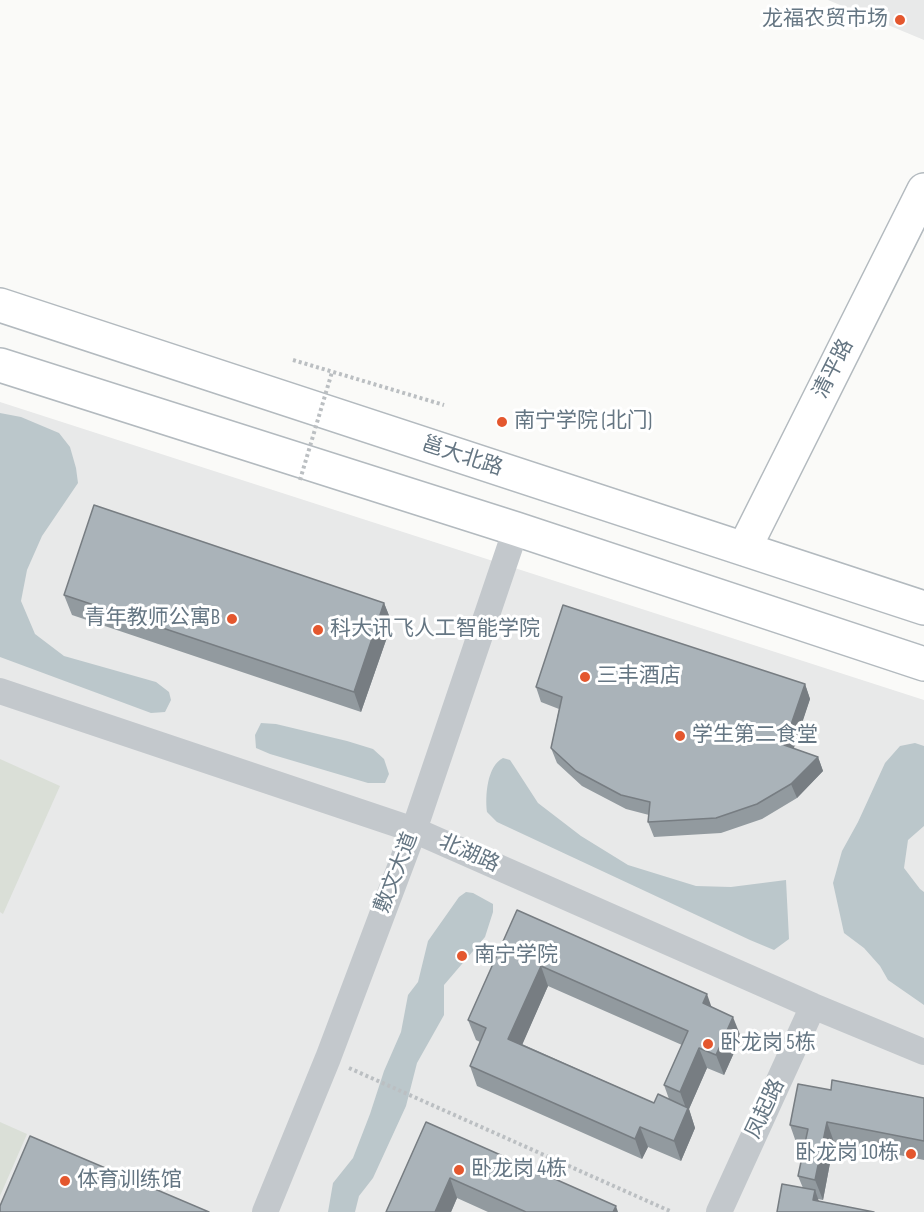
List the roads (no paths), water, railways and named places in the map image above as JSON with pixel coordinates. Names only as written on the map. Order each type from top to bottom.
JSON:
[{"type":"street","name":"清平路","points":[[744,549],[924,189]]},
{"type":"street","name":"邕大北路","points":[[0,305],[924,608]]},
{"type":"street","points":[[0,365],[516,529],[924,664]]},
{"type":"street","name":"敷文大道","points":[[265,1212],[328,1058],[414,830],[516,529]]},
{"type":"street","name":"北湖路","points":[[0,691],[414,830],[813,1006],[924,1052]]},
{"type":"street","name":"凤起路","points":[[719,1212],[813,1006]]},
{"type":"place","name":"龙福农贸市场","points":[[900,20]]},
{"type":"place","name":"南宁学院 (北门)","points":[[502,422]]},
{"type":"place","name":"青年教师公寓B","points":[[232,619]]},
{"type":"place","name":"科大讯飞人工智能学院","points":[[318,630]]},
{"type":"place","name":"三丰酒店","points":[[585,677]]},
{"type":"place","name":"学生第二食堂","points":[[680,736]]},
{"type":"place","name":"南宁学院","points":[[462,956]]},
{"type":"place","name":"卧龙岗 5栋","points":[[708,1044]]},
{"type":"place","name":"卧龙岗 10栋","points":[[911,1154]]},
{"type":"place","name":"卧龙岗 4栋","points":[[459,1170]]},
{"type":"place","name":"体育训练馆","points":[[65,1181]]}]
